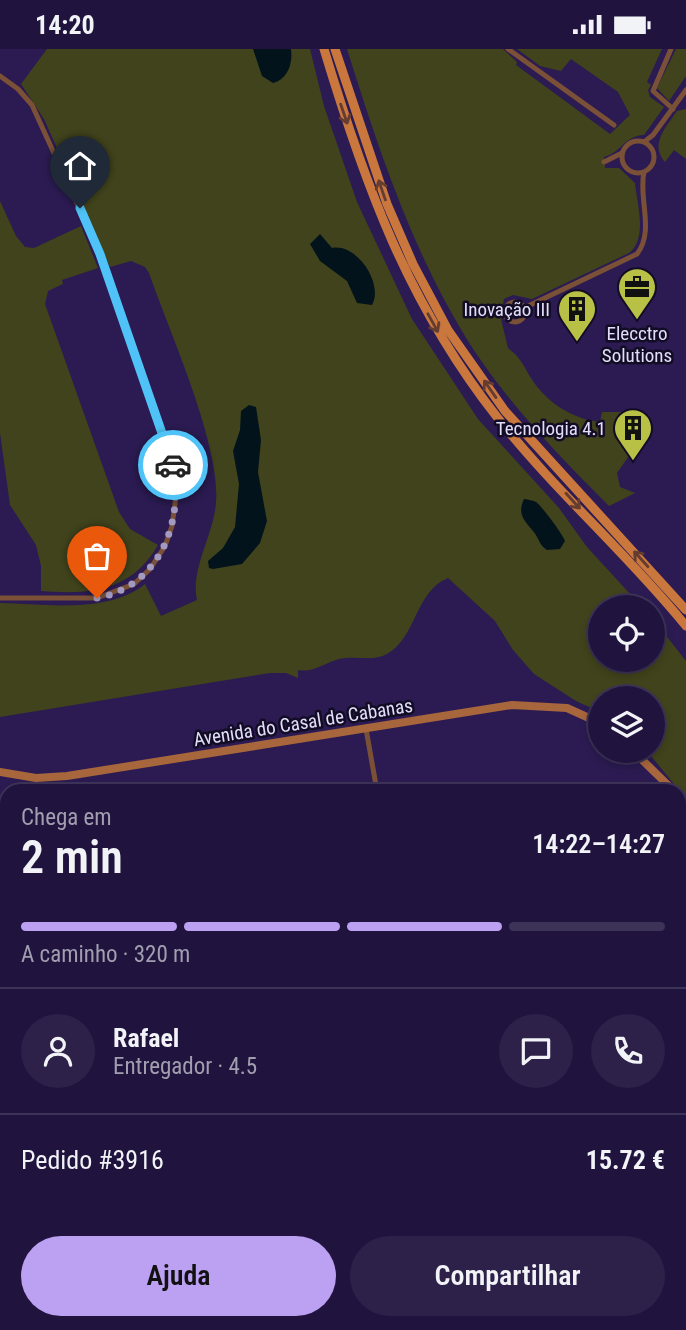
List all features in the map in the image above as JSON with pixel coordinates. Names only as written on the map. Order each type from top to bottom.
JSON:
[{"type":"main road","points":[[324,49],[376,209],[403,270],[441,337],[498,418],[686,626]]},
{"type":"main road","points":[[335,49],[387,204],[413,264],[448,330],[505,411],[686,610]]},
{"type":"street","points":[[508,49],[614,125]]},
{"type":"street","points":[[671,49],[653,91],[673,109]]},
{"type":"street","points":[[0,76],[18,89],[32,105],[93,236],[169,449],[176,487],[174,516],[165,546],[150,569],[134,584],[97,598],[0,598]]},
{"type":"street","points":[[642,192],[634,173],[624,165],[606,161],[622,153],[631,143],[644,142],[653,135],[686,90]]},
{"type":"street","points":[[634,173],[644,172],[653,163],[653,135]]},
{"type":"street","points":[[644,142],[651,148]]},
{"type":"street","points":[[622,153],[624,165]]},
{"type":"street","points":[[524,308],[637,254],[646,234],[642,192],[644,172]]},
{"type":"street","name":"Avenida do Casal de Cabanas","points":[[3,774],[36,778],[67,776],[526,704],[567,708],[588,718]]},
{"type":"street","points":[[366,729],[376,784]]},
{"type":"street","points":[[645,763],[667,784]]},
{"type":"green space","points":[[47,49],[310,49],[324,106],[357,202],[412,319],[478,419],[559,508],[587,547],[631,595],[588,595],[588,672],[665,672],[665,634],[686,661],[686,784],[674,784],[657,763],[665,763],[665,686],[588,686],[588,706],[576,701],[534,674],[513,650],[495,621],[448,578],[437,584],[429,593],[405,637],[382,656],[339,659],[314,669],[298,670],[298,678],[286,673],[270,673],[0,717],[0,603],[95,603],[113,600],[145,584],[161,616],[197,600],[199,564],[216,502],[215,478],[202,420],[149,273],[145,267],[131,261],[110,267],[44,119],[21,84]]},
{"type":"green space","points":[[347,49],[503,49],[517,62],[516,65],[610,134],[630,115],[618,92],[571,59],[561,71],[540,66],[517,49],[662,49],[647,82],[651,85],[648,90],[650,97],[664,107],[644,135],[632,138],[604,157],[605,168],[619,168],[635,183],[640,230],[635,247],[629,253],[532,299],[513,295],[504,299],[500,315],[508,348],[519,358],[537,387],[552,402],[570,413],[590,420],[600,422],[602,412],[631,412],[644,421],[627,445],[633,450],[617,473],[620,487],[635,493],[609,506],[528,421],[474,351],[441,293],[409,225],[382,155]]},
{"type":"green space","points":[[676,49],[686,49],[686,76],[669,101],[657,88]]},
{"type":"green space","points":[[686,109],[686,159],[674,150],[665,162],[660,156],[661,136],[677,111]]},
{"type":"green space","points":[[0,201],[16,236],[25,247],[34,248],[81,226],[98,268],[62,280],[63,284],[48,291],[45,304],[119,512],[130,529],[158,545],[136,572],[108,587],[76,592],[41,591],[41,566],[36,545],[10,505],[0,433]]},
{"type":"water","points":[[253,49],[291,49],[290,65],[286,74],[273,83],[262,76]]},
{"type":"water","points":[[320,234],[332,248],[350,252],[366,267],[374,287],[372,305],[357,303],[347,281],[320,261],[310,244]]},
{"type":"water","points":[[249,405],[256,407],[261,440],[258,472],[267,521],[260,543],[242,564],[213,569],[209,568],[208,561],[223,548],[235,527],[239,484],[233,451],[240,430],[241,411]]},
{"type":"water","points":[[524,499],[536,502],[557,527],[565,541],[560,549],[547,550],[541,544],[523,517],[521,509]]},
{"type":"way so far","points":[[97,598],[117,593],[134,584],[161,554],[174,516],[176,487],[173,465]]},
{"type":"place","name":"Elecctro Solutions","points":[[637,321]]},
{"type":"place","name":"Inovação III","points":[[577,343]]},
{"type":"place","name":"Tecnologia 4.1","points":[[633,462]]},
{"type":"route","points":[[80,208],[100,254],[173,465]]}]
